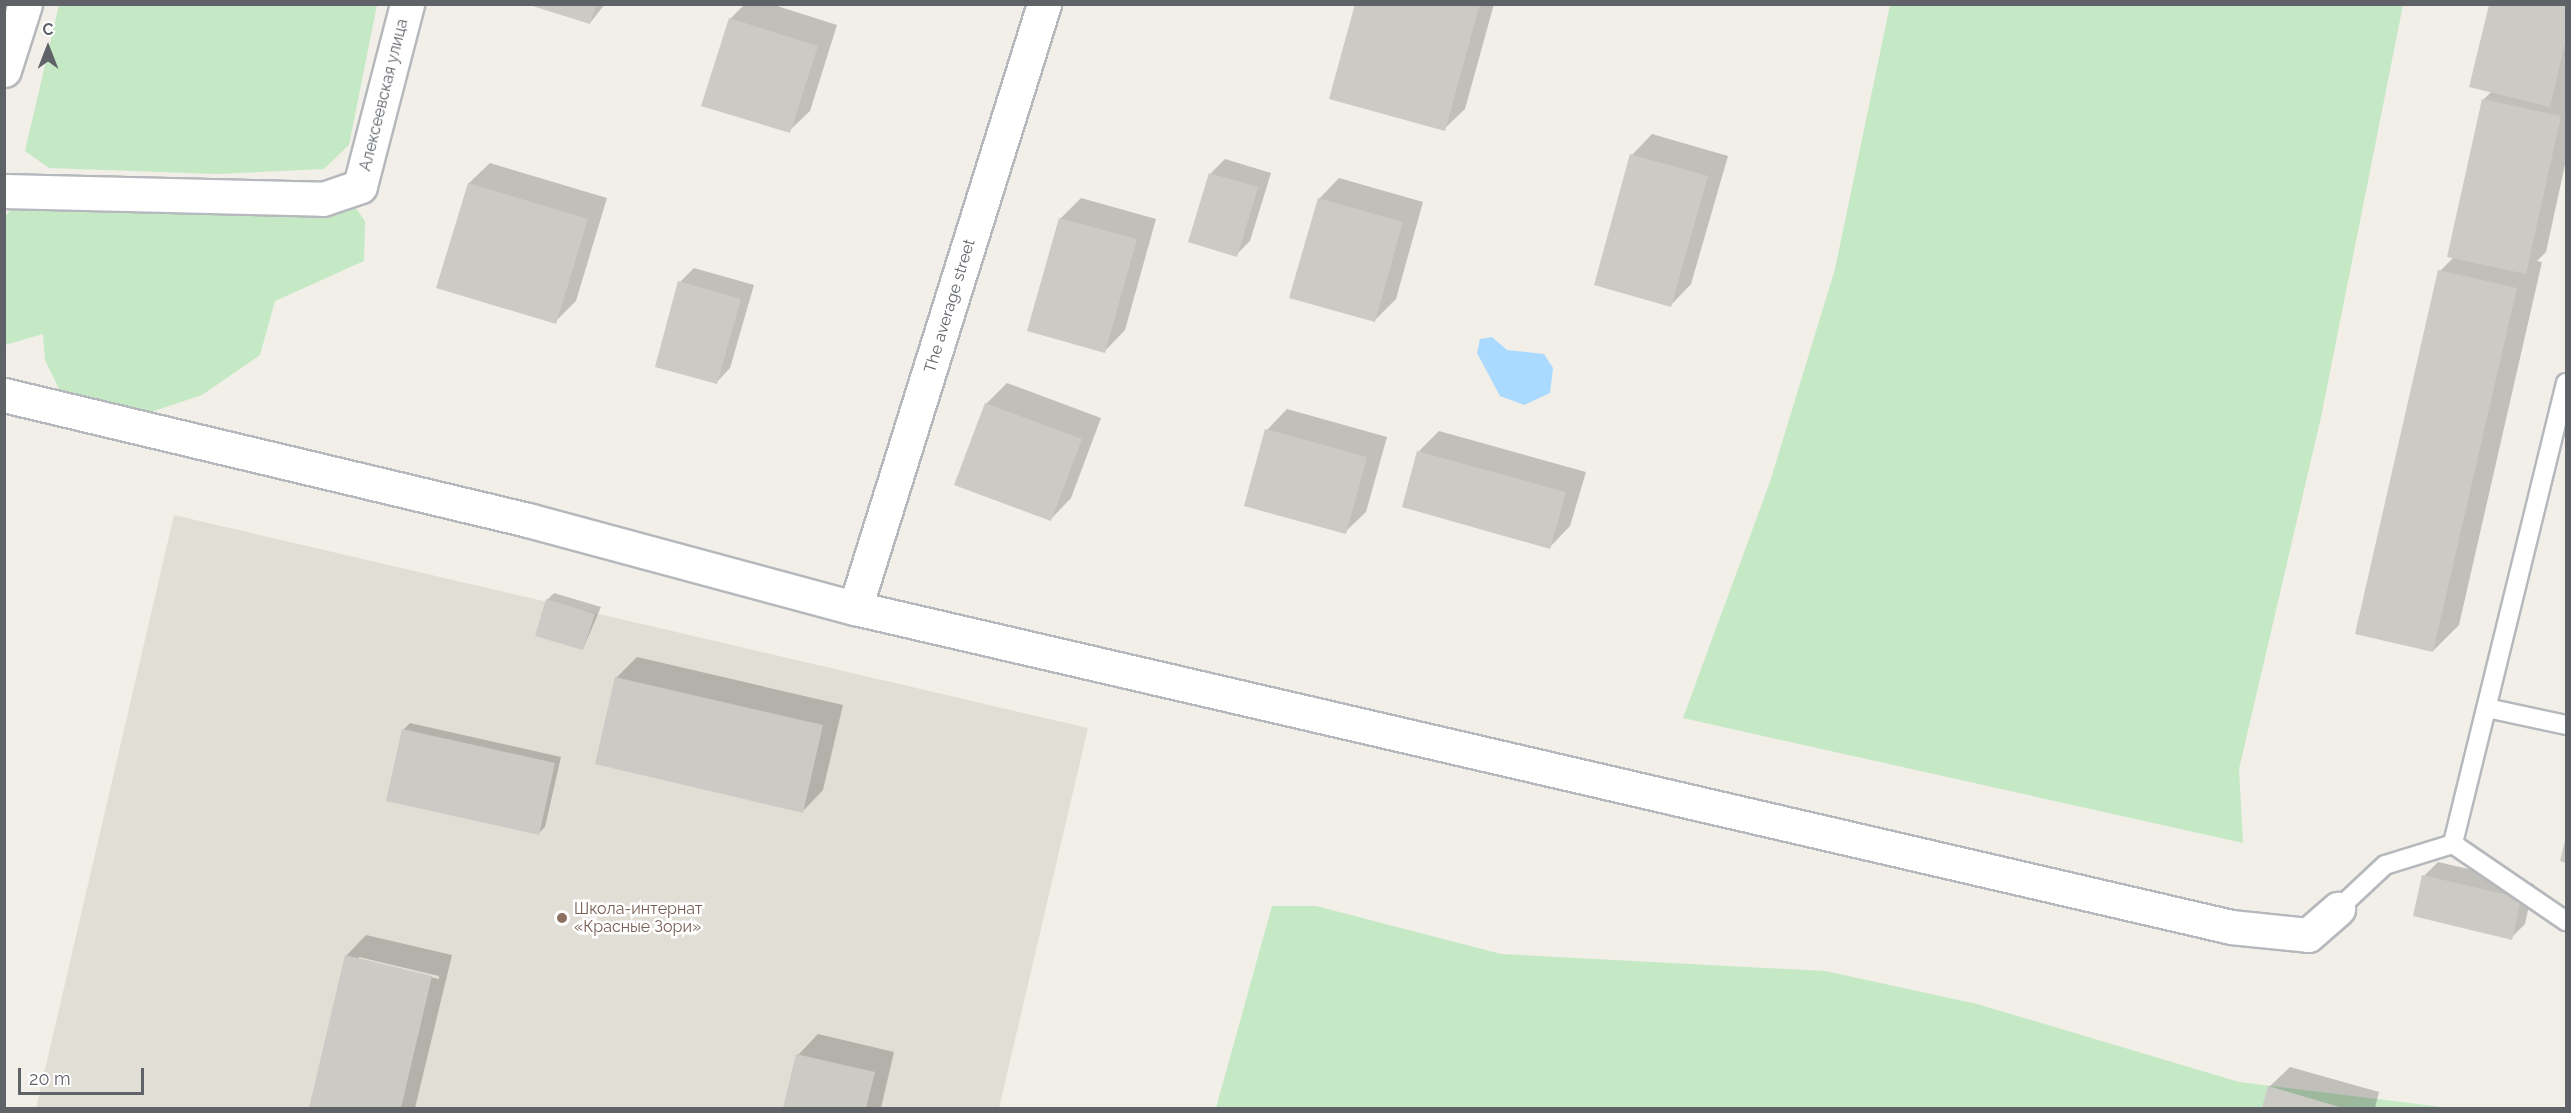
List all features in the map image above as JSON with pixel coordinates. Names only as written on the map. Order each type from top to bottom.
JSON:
[{"type":"street","points":[[4,70],[25,4]]},
{"type":"street","name":"Алексеевская улица","points":[[4,191],[323,200],[360,186],[407,4]]},
{"type":"street","name":"The average street","points":[[855,608],[1044,4]]},
{"type":"street","points":[[4,395],[528,520],[855,608],[2231,927],[2308,935],[2338,909]]},
{"type":"lane","points":[[2453,844],[2566,383]]},
{"type":"lane","points":[[2487,708],[2566,725]]},
{"type":"lane","points":[[2338,909],[2385,865],[2453,844]]},
{"type":"lane","points":[[2453,844],[2566,921]]},
{"type":"shaded area","name":"Школа-интернат «Красные Зори»","points":[[174,515],[1088,728],[999,1108],[36,1108]]},
{"type":"green space","points":[[59,5],[377,5],[349,145],[324,169],[217,174],[49,168],[25,151]]},
{"type":"green space","points":[[1890,5],[2403,5],[2321,417],[2239,769],[2243,843],[1683,718],[1770,482],[1835,269]]},
{"type":"green space","points":[[355,207],[365,221],[364,261],[275,301],[260,355],[202,395],[142,415],[61,393],[45,360],[43,334],[5,345],[4,218],[11,209],[288,216]]},
{"type":"green space","points":[[1272,906],[1316,906],[1501,954],[1825,971],[1977,1004],[2239,1082],[2450,1108],[1216,1108]]},
{"type":"water","points":[[1492,337],[1507,350],[1544,354],[1553,368],[1550,393],[1524,405],[1500,396],[1477,353],[1480,339]]},
{"type":"building","points":[[526,4],[596,4],[590,24]]},
{"type":"building","points":[[1355,4],[1480,4],[1445,131],[1329,99]]},
{"type":"building","points":[[2489,5],[2566,5],[2566,39],[2550,107],[2469,87]]},
{"type":"building","points":[[729,18],[818,46],[790,133],[701,106]]},
{"type":"building","points":[[2482,99],[2561,116],[2526,274],[2447,257]]},
{"type":"building","points":[[1630,154],[1708,176],[1671,307],[1594,285]]},
{"type":"building","points":[[1209,173],[1258,187],[1237,257],[1188,242]]},
{"type":"building","points":[[468,183],[588,219],[556,324],[436,288]]},
{"type":"building","points":[[1318,198],[1403,222],[1375,322],[1289,298]]},
{"type":"building","points":[[1059,218],[1137,239],[1105,353],[1027,331]]},
{"type":"building","points":[[2438,270],[2517,288],[2433,652],[2355,634]]},
{"type":"building","points":[[678,281],[741,299],[717,384],[655,367]]},
{"type":"building","points":[[985,403],[1082,439],[1051,521],[954,485]]},
{"type":"building","points":[[1265,429],[1367,457],[1346,534],[1244,506]]},
{"type":"building","points":[[1417,451],[1566,492],[1550,549],[1402,507]]},
{"type":"building","points":[[546,599],[595,614],[583,650],[535,636]]},
{"type":"building","points":[[615,677],[823,725],[803,813],[595,764]]},
{"type":"building","points":[[402,729],[555,763],[539,835],[386,801]]},
{"type":"building","points":[[2566,836],[2566,863],[2560,861]]},
{"type":"building","points":[[2422,875],[2521,898],[2512,940],[2413,916]]},
{"type":"building","points":[[345,955],[432,976],[401,1108],[309,1108]]},
{"type":"building","points":[[796,1054],[875,1072],[866,1108],[783,1108]]},
{"type":"building","points":[[2268,1086],[2343,1108],[2262,1108]]},
{"type":"place","name":"Школа-интернат «Красные Зори»","points":[[562,918]]}]
